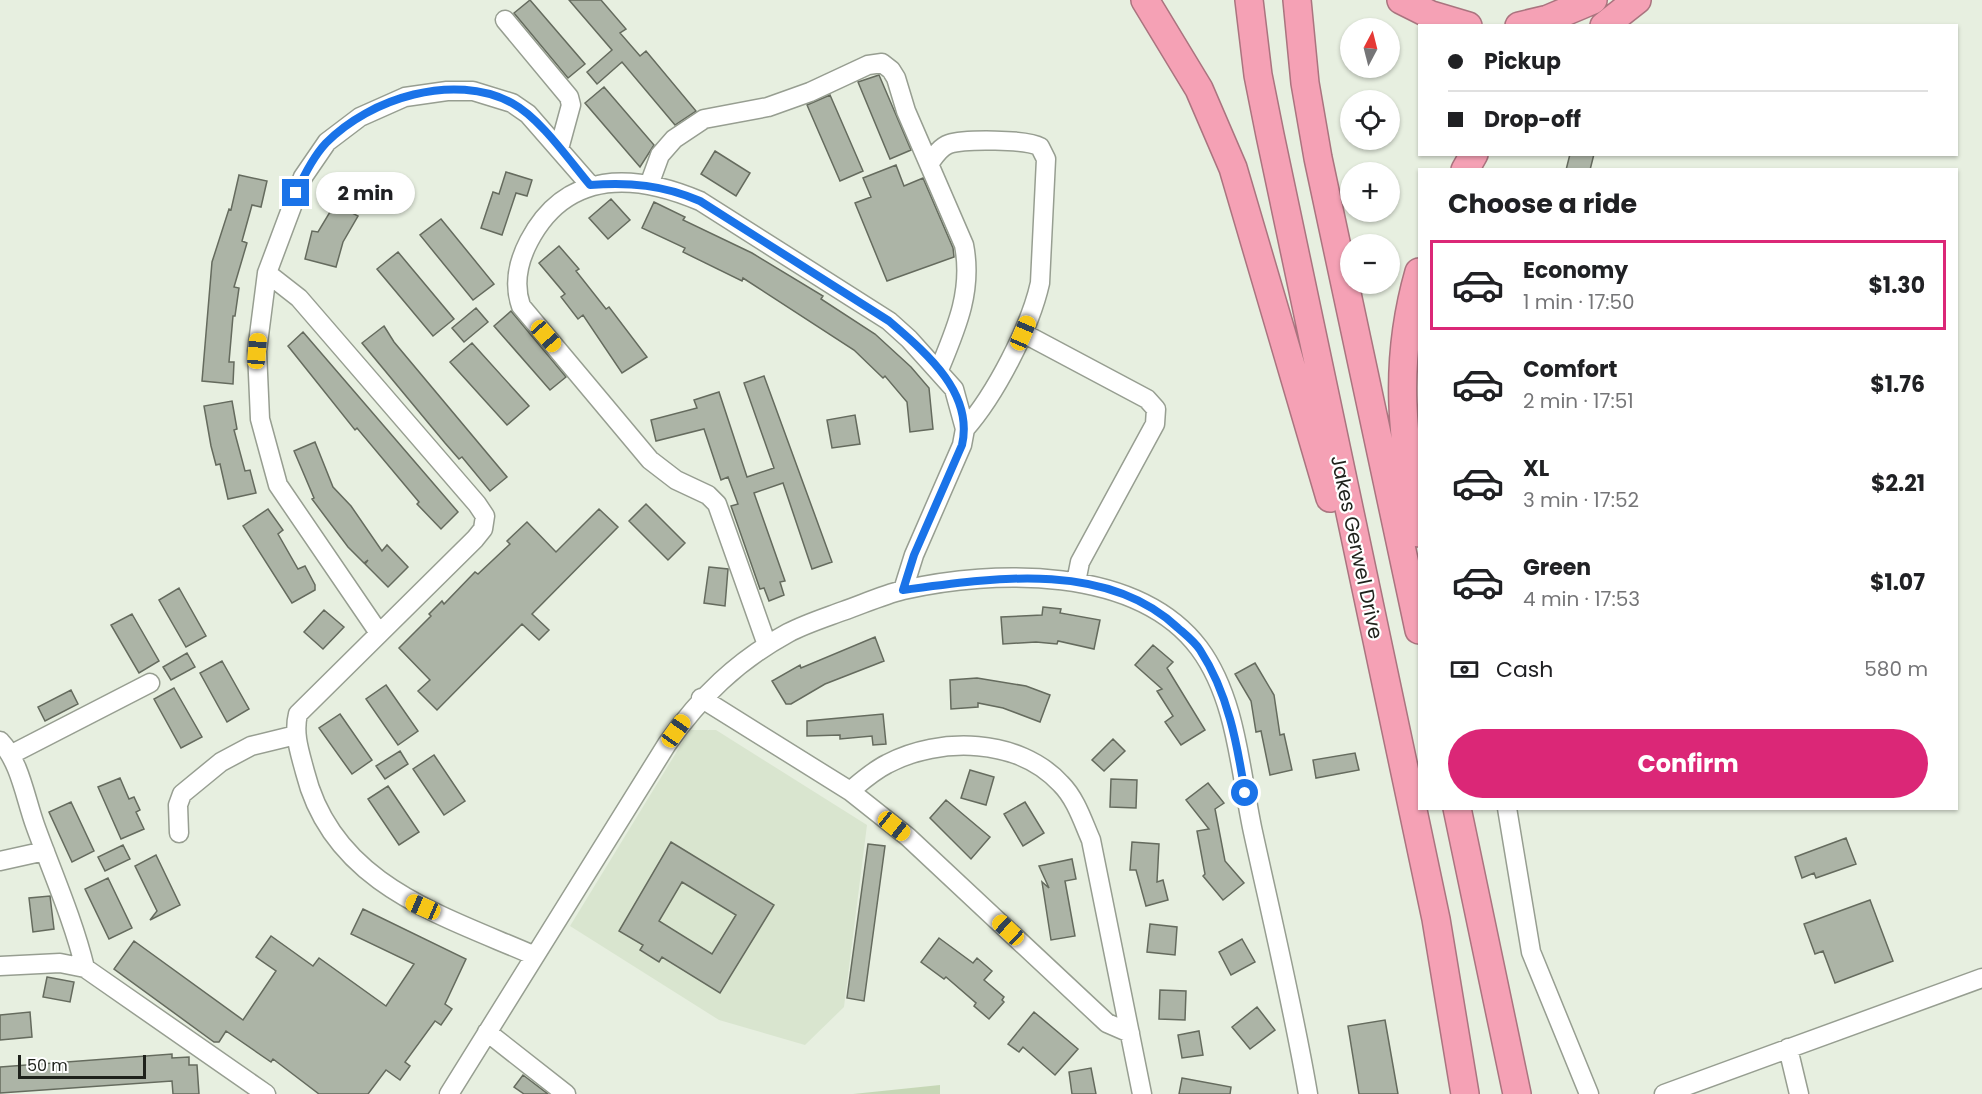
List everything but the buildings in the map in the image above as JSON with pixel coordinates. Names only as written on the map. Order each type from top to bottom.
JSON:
[{"type":"highway","points":[[1145,0],[1202,96],[1238,180],[1359,599],[1375,632]]},
{"type":"highway","name":"Jakes Gerwel Drive","points":[[1249,0],[1269,135],[1436,919],[1465,1094]]},
{"type":"highway","points":[[1297,0],[1305,83],[1318,158],[1418,625]]},
{"type":"highway","points":[[1401,0],[1431,15],[1461,24]]},
{"type":"highway","points":[[1527,24],[1548,19],[1593,0]]},
{"type":"highway","points":[[1607,24],[1637,0]]},
{"type":"highway","points":[[1418,276],[1406,330],[1401,390],[1404,442],[1418,527]]},
{"type":"highway","points":[[1457,810],[1517,1094]]},
{"type":"highway","points":[[1466,810],[1471,870]]},
{"type":"street","points":[[505,20],[569,97],[571,105],[559,149]]},
{"type":"street","points":[[649,184],[660,155],[674,139],[696,123],[712,117],[787,101],[875,63],[891,70],[964,245],[967,271],[963,307],[939,370]]},
{"type":"street","points":[[379,633],[278,484],[260,419],[257,351],[267,273],[289,209],[314,158],[342,129],[381,106],[427,92],[473,91],[512,103],[528,114],[590,185]]},
{"type":"street","points":[[917,136],[948,144],[1025,141],[1040,147],[1044,152],[1046,166],[1040,283],[1023,333],[978,414],[965,429]]},
{"type":"street","points":[[929,164],[948,144]]},
{"type":"street","points":[[767,645],[717,504],[708,495],[676,480],[650,460],[521,306],[516,290],[516,276],[523,254],[540,220],[555,204],[590,185],[649,184],[676,191],[700,201],[869,309],[909,339],[954,389],[965,429],[962,445],[914,555],[903,590]]},
{"type":"street","points":[[267,273],[299,298],[485,516],[483,529],[475,539],[307,702],[298,714],[296,735],[307,782],[324,817],[356,861],[391,891],[535,956]]},
{"type":"street","points":[[1023,333],[1148,399],[1156,410],[1155,424],[1080,562],[1076,582]]},
{"type":"street","points":[[449,1094],[667,744],[701,698],[723,677],[767,645],[820,620],[903,590],[976,580],[1040,579],[1076,582],[1124,594],[1168,619],[1198,648],[1218,683],[1240,760],[1248,809],[1308,1094]]},
{"type":"street","points":[[85,968],[70,917],[6,747],[150,683]]},
{"type":"street","points":[[701,698],[850,791],[908,837],[1107,1023],[1130,1033]]},
{"type":"street","points":[[179,832],[178,805],[182,794],[221,762],[251,746],[296,735]]},
{"type":"street","points":[[850,791],[871,773],[889,762],[942,748],[973,745],[1006,751],[1040,765],[1062,785],[1078,811],[1091,840],[1142,1094]]},
{"type":"street","points":[[1507,810],[1531,951],[1589,1094]]},
{"type":"street","points":[[0,861],[45,851]]},
{"type":"street","points":[[0,966],[60,963],[85,968],[266,1094]]},
{"type":"street","points":[[1664,1094],[1982,978]]},
{"type":"street","points":[[487,1032],[566,1094]]},
{"type":"street","points":[[1788,1048],[1799,1094]]},
{"type":"shaded area","points":[[690,730],[716,730],[867,825],[844,1007],[805,1045],[719,1020],[570,926]]},
{"type":"shaded area","points":[[940,1085],[940,1094],[853,1094]]},
{"type":"route","points":[[296,193],[314,158],[342,129],[381,106],[405,97],[447,90],[473,91],[512,103],[528,114],[590,185],[649,184],[676,191],[700,201],[889,321],[947,378],[954,389],[965,429],[962,445],[914,555],[903,590],[976,580],[1040,579],[1102,587],[1124,594],[1156,610],[1198,648],[1218,683],[1226,704],[1240,760],[1245,793]]}]
